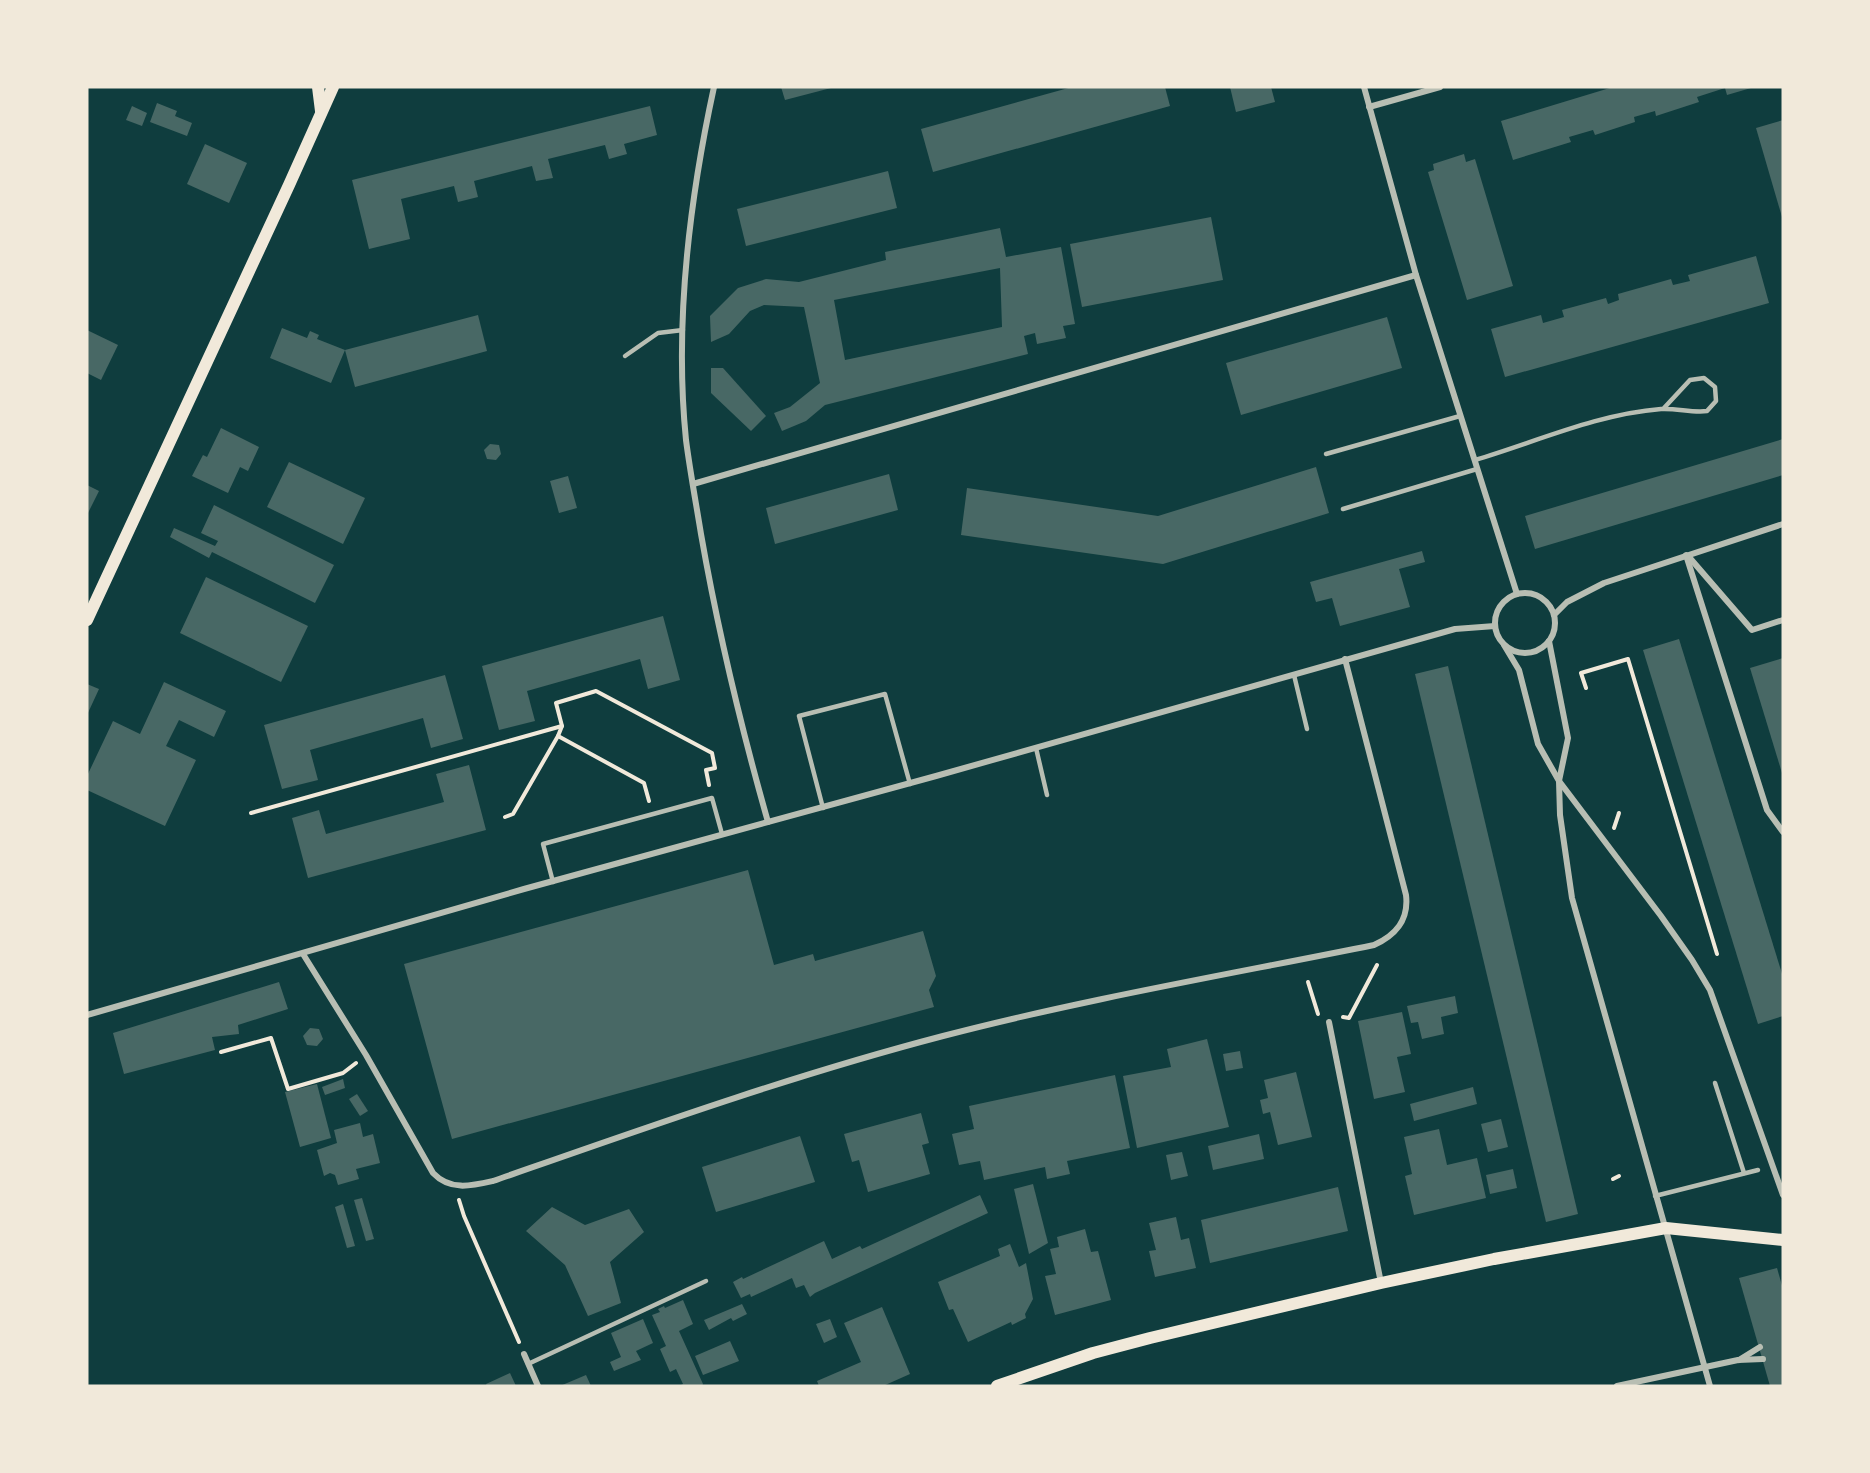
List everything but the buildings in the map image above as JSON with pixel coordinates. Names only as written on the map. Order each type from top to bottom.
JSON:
[{"type":"main road","points":[[318,87],[321,112]]},
{"type":"main road","points":[[87,620],[333,87]]},
{"type":"main road","points":[[997,1386],[1116,1347],[1381,1283],[1494,1259],[1666,1228],[1783,1240]]},
{"type":"street","points":[[714,87],[695,186],[685,278],[683,330],[685,420],[693,484],[715,612],[748,751],[768,822]]},
{"type":"street","points":[[1364,87],[1416,274],[1517,594]]},
{"type":"street","points":[[1369,107],[1440,87]]},
{"type":"street","points":[[693,484],[1416,274]]},
{"type":"street","points":[[1554,615],[1567,602],[1605,583],[1783,524]]},
{"type":"street","points":[[1686,555],[1752,630],[1783,620]]},
{"type":"street","points":[[1686,555],[1767,810],[1782,829]]},
{"type":"street","points":[[1504,645],[1512,651],[1523,653],[1542,648],[1549,641],[1554,628],[1554,615],[1550,606],[1535,595],[1517,594],[1500,606],[1495,626],[1498,636],[1520,670],[1538,744],[1559,781],[1661,916],[1710,990],[1783,1195]]},
{"type":"street","points":[[87,1015],[1455,628],[1495,626]]},
{"type":"street","points":[[1549,641],[1568,738],[1559,781],[1564,848],[1572,898],[1710,1386]]},
{"type":"street","points":[[303,954],[366,1056],[433,1173],[439,1179],[466,1187],[493,1181],[711,1105],[825,1069],[945,1036],[1098,1001],[1374,945],[1390,937],[1402,923],[1407,908],[1406,895],[1344,659]]},
{"type":"street","points":[[1329,1019],[1381,1283]]},
{"type":"street","points":[[1738,1360],[1760,1347]]},
{"type":"street","points":[[524,1354],[538,1386]]},
{"type":"street","points":[[1617,1386],[1705,1366],[1738,1360],[1763,1359]]},
{"type":"lane","points":[[625,357],[658,333],[683,330]]},
{"type":"lane","points":[[1474,460],[1611,417],[1664,408],[1694,413],[1707,411],[1716,401],[1715,387],[1704,378],[1690,380],[1664,408]]},
{"type":"lane","points":[[1326,454],[1460,416]]},
{"type":"lane","points":[[1343,509],[1477,469]]},
{"type":"lane","points":[[1294,675],[1307,729]]},
{"type":"lane","points":[[822,808],[799,716],[885,694],[910,784]]},
{"type":"lane","points":[[1036,748],[1047,795]]},
{"type":"lane","points":[[553,882],[543,844],[652,813],[712,798],[722,834]]},
{"type":"lane","points":[[1715,1083],[1744,1173]]},
{"type":"lane","points":[[1655,1196],[1758,1170]]},
{"type":"lane","points":[[528,1364],[706,1281]]},
{"type":"path","points":[[1586,688],[1581,673],[1628,658],[1717,954]]},
{"type":"path","points":[[505,817],[513,814],[558,736],[562,726],[556,703],[596,691],[711,753],[715,768],[706,770],[712,798]]},
{"type":"path","points":[[250,813],[562,726]]},
{"type":"path","points":[[558,736],[644,783],[652,813]]},
{"type":"path","points":[[1614,828],[1618,813]]},
{"type":"path","points":[[1339,1017],[1350,1018],[1377,965]]},
{"type":"path","points":[[1308,982],[1317,1014],[1329,1019]]},
{"type":"path","points":[[221,1052],[271,1038],[288,1089],[343,1073],[366,1056]]},
{"type":"path","points":[[1613,1179],[1619,1176]]},
{"type":"path","points":[[456,1185],[464,1216],[524,1354]]}]
